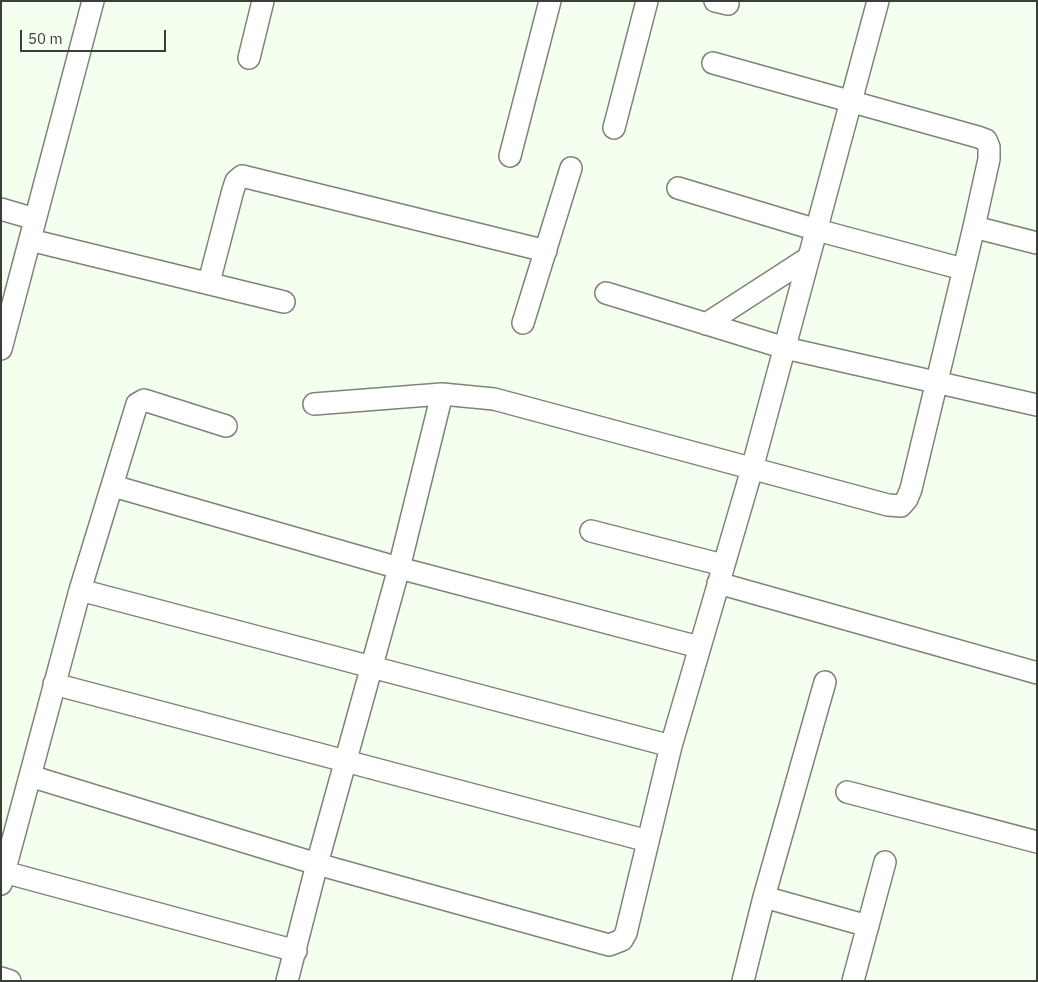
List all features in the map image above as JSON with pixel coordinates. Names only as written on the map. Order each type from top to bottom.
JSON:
[{"type":"street","points":[[1,349],[93,1]]},
{"type":"street","points":[[249,58],[263,1]]},
{"type":"street","points":[[510,156],[550,1]]},
{"type":"street","points":[[614,128],[647,1]]},
{"type":"street","points":[[30,776],[317,864],[609,945],[622,940],[626,933],[671,746],[752,469],[878,1]]},
{"type":"street","points":[[314,404],[442,394],[494,400],[888,505],[900,506],[907,499],[911,489],[974,227],[989,159],[989,147],[986,140],[713,64]]},
{"type":"street","points":[[523,323],[571,168]]},
{"type":"street","points":[[209,282],[232,190],[236,181],[242,176],[546,251]]},
{"type":"street","points":[[678,188],[817,230],[963,269]]},
{"type":"street","points":[[1,209],[36,219]]},
{"type":"street","points":[[974,227],[1037,243]]},
{"type":"street","points":[[30,240],[209,282],[284,302]]},
{"type":"street","points":[[706,324],[808,258]]},
{"type":"street","points":[[606,293],[785,348],[1037,406]]},
{"type":"street","points":[[288,981],[317,864],[399,568],[442,394]]},
{"type":"street","points":[[226,426],[140,400],[137,404],[80,590],[2,878],[296,951]]},
{"type":"street","points":[[113,486],[399,568],[699,647]]},
{"type":"street","points":[[591,530],[721,574],[1037,673]]},
{"type":"street","points":[[80,590],[671,746]]},
{"type":"street","points":[[743,981],[764,897],[825,682]]},
{"type":"street","points":[[54,684],[648,841]]},
{"type":"street","points":[[847,792],[1037,842]]},
{"type":"street","points":[[853,981],[885,862]]},
{"type":"street","points":[[764,897],[868,926]]},
{"type":"street","points":[[1,978],[10,981]]}]
